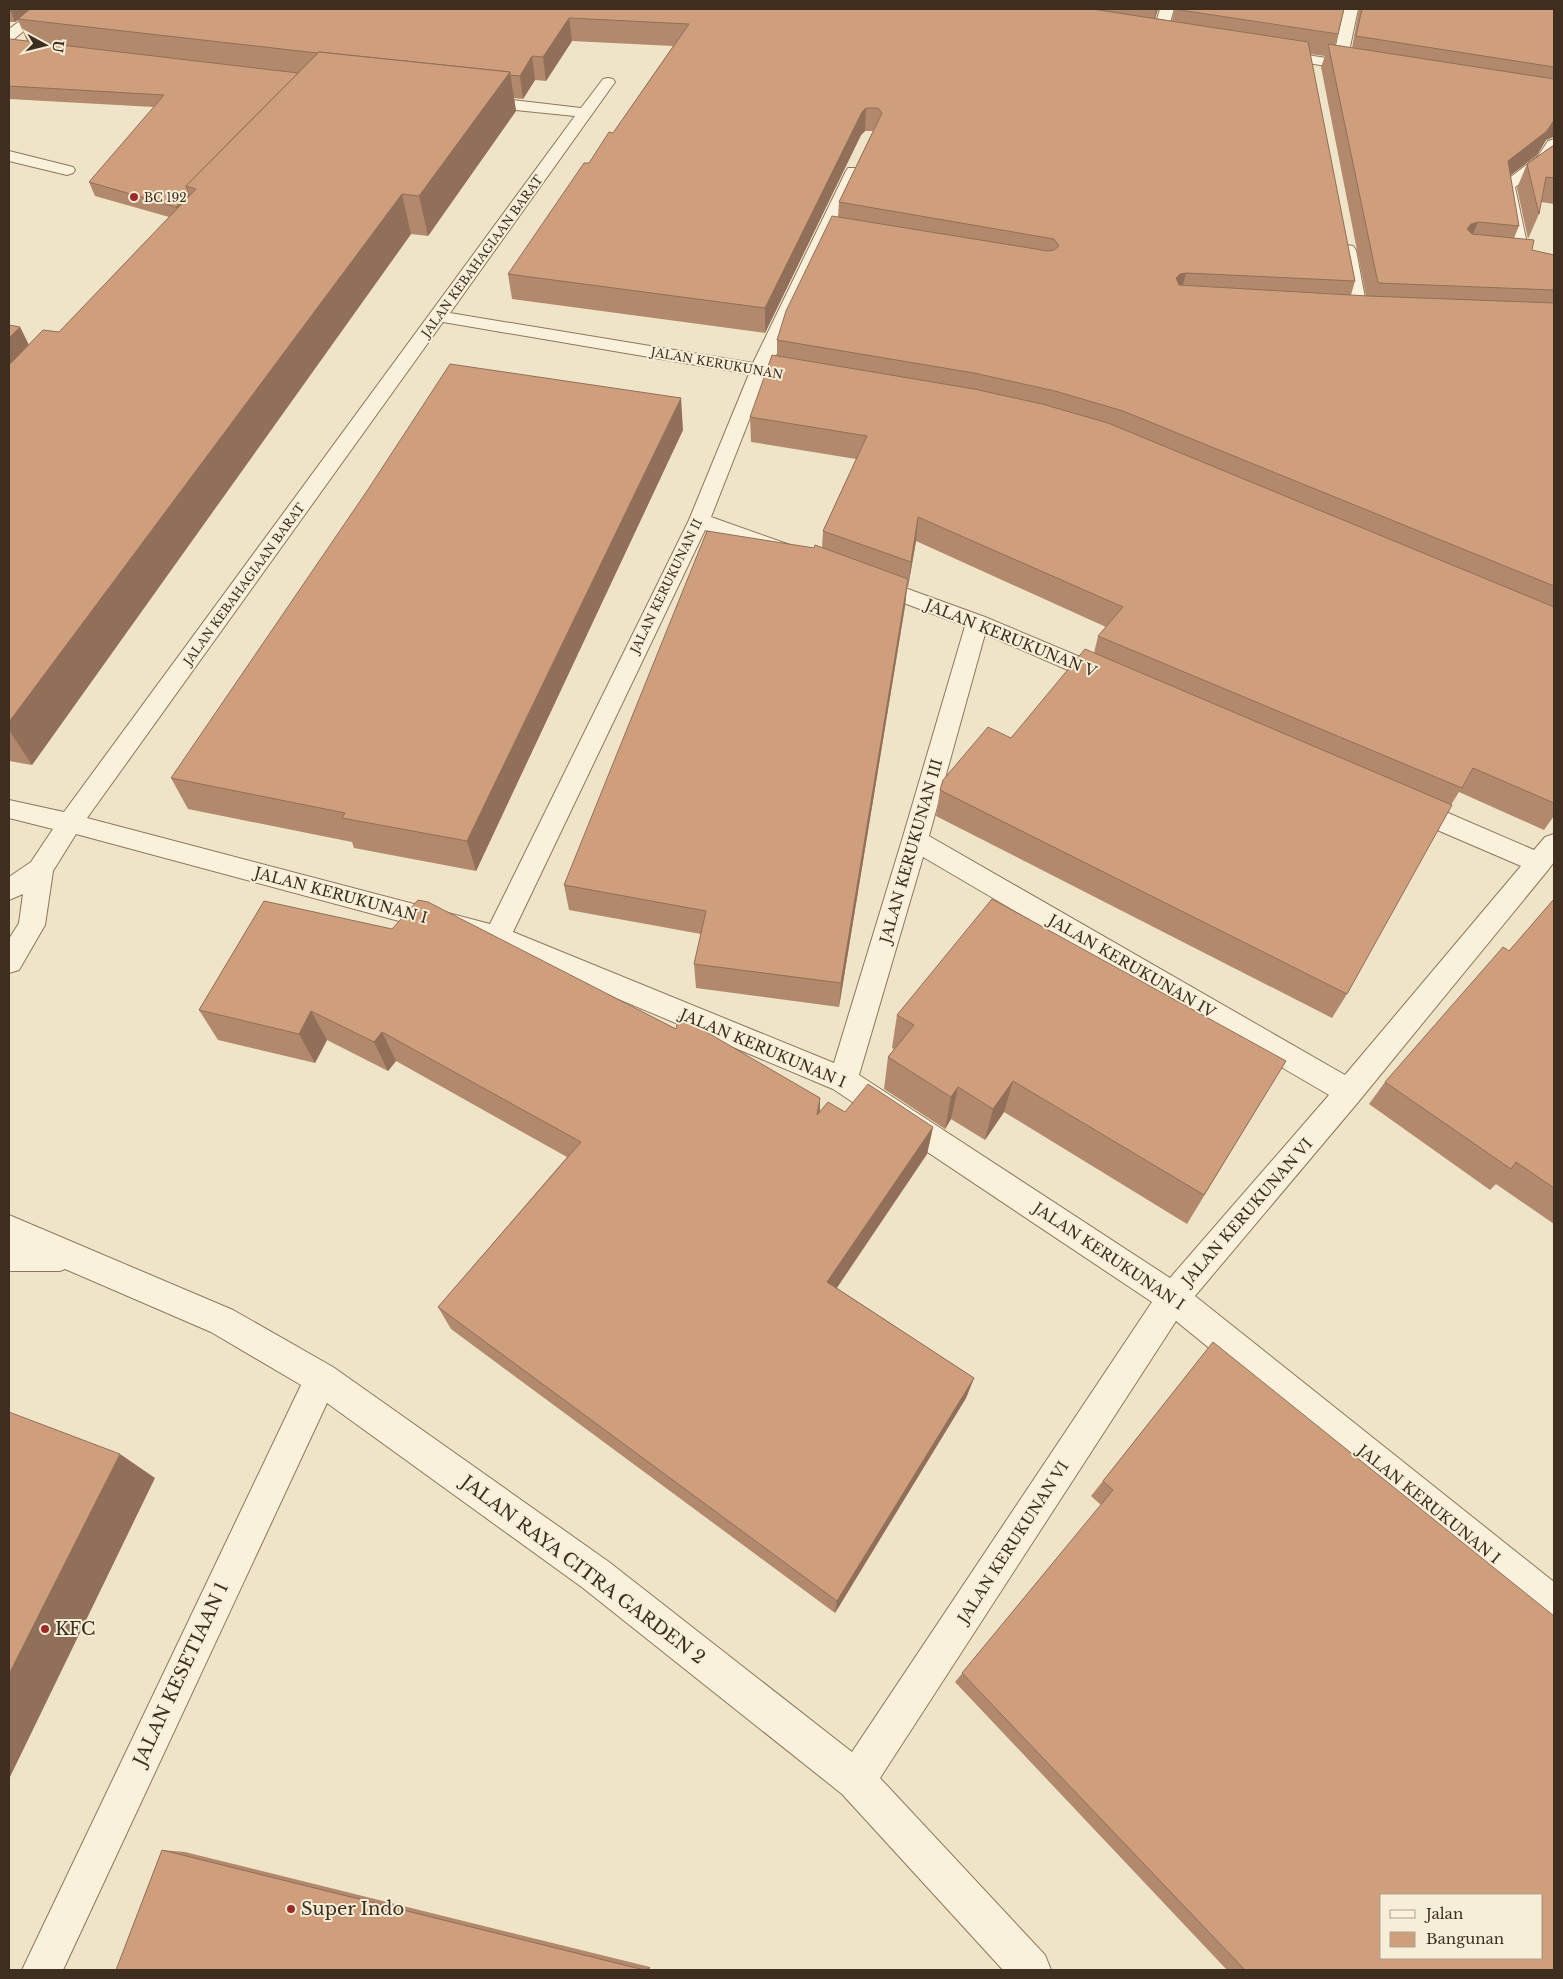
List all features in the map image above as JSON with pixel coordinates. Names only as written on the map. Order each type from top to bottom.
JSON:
[{"type":"street","points":[[9,36],[44,9]]},
{"type":"street","points":[[1159,36],[1167,9]]},
{"type":"street","points":[[1339,64],[1351,9]]},
{"type":"street","points":[[1140,33],[1178,39]]},
{"type":"street","points":[[1263,52],[1377,70]]},
{"type":"street","points":[[1310,59],[1314,79]]},
{"type":"street","name":"JALAN KEBAHAGIAAN BARAT","points":[[9,890],[40,869],[70,823],[608,82]]},
{"type":"street","points":[[459,98],[585,114]]},
{"type":"street","points":[[1486,255],[1521,258],[1507,186],[1544,159],[1554,144]]},
{"type":"street","name":"JALAN KERUKUNAN II","points":[[497,938],[699,520],[768,349],[863,153]]},
{"type":"street","points":[[9,156],[67,170]]},
{"type":"street","points":[[826,232],[845,235]]},
{"type":"street","points":[[1344,236],[1359,314]]},
{"type":"street","points":[[1329,313],[1379,315]]},
{"type":"street","name":"JALAN KERUKUNAN","points":[[438,316],[818,380]]},
{"type":"street","points":[[699,520],[801,557]]},
{"type":"street","name":"JALAN KERUKUNAN V","points":[[847,574],[977,622],[1131,688]]},
{"type":"street","name":"JALAN KERUKUNAN III","points":[[843,1080],[915,840],[977,622]]},
{"type":"street","points":[[1385,797],[1547,853]]},
{"type":"street","name":"JALAN KERUKUNAN I","points":[[9,809],[70,823],[497,938],[843,1080],[1173,1298],[1554,1605]]},
{"type":"street","name":"JALAN KERUKUNAN IV","points":[[915,840],[1349,1092]]},
{"type":"street","name":"JALAN KERUKUNAN VI","points":[[856,1780],[1173,1298],[1349,1092],[1547,853]]},
{"type":"street","name":"JALAN KEBAHAGIAAN BARAT","points":[[9,962],[32,925],[40,869]]},
{"type":"street","name":"JALAN RAYA CITRA GARDEN 2","points":[[9,1229],[222,1321],[321,1379],[596,1575],[856,1780],[1030,1970]]},
{"type":"street","name":"JALAN RAYA CITRA GARDEN 2","points":[[9,1256],[72,1256]]},
{"type":"street","name":"JALAN KESETIAAN 1","points":[[42,1970],[321,1379]]},
{"type":"building","points":[[30,9],[1092,9],[1308,42],[1355,281],[1186,273],[1180,274],[1176,278],[1179,285],[1368,296],[1554,303],[1554,586],[1123,411],[1055,391],[974,373],[777,340],[786,311],[832,216],[1048,251],[1054,250],[1059,246],[1054,239],[839,202],[882,113],[878,108],[866,108],[862,112],[765,308],[508,274],[584,163],[589,163],[609,132],[613,133],[689,24],[569,18],[543,57],[532,56],[520,76],[510,75],[510,72],[317,53],[18,19]]},
{"type":"building","points":[[1174,9],[1344,9],[1338,34]]},
{"type":"building","points":[[1362,9],[1554,9],[1554,67],[1356,36]]},
{"type":"building","points":[[10,39],[298,73],[186,186],[189,194],[176,207],[89,182],[164,95],[9,86]]},
{"type":"building","points":[[1328,44],[1554,79],[1554,120],[1547,131],[1508,161],[1519,226],[1478,222],[1471,224],[1467,229],[1472,234],[1534,240],[1532,250],[1554,255],[1554,290],[1378,283]]},
{"type":"building","points":[[319,52],[510,72],[419,196],[402,194],[9,722],[9,365],[43,330],[59,332],[196,189],[186,186]]},
{"type":"building","points":[[1554,145],[1554,178],[1546,177],[1539,214],[1527,164]]},
{"type":"building","points":[[9,325],[20,327],[9,338]]},
{"type":"building","points":[[772,355],[974,389],[1042,404],[1108,423],[1554,607],[1554,803],[1473,768],[1462,788],[1098,636],[1123,607],[918,517],[911,562],[823,531],[867,436],[750,417]]},
{"type":"building","points":[[450,364],[681,398],[467,841],[342,818],[345,813],[171,778],[367,491]]},
{"type":"building","points":[[707,531],[814,548],[815,545],[908,579],[841,983],[694,964],[706,911],[564,885]]},
{"type":"building","points":[[1085,649],[1452,805],[1347,994],[940,790],[943,780],[988,727],[1011,738]]},
{"type":"building","points":[[992,899],[1286,1061],[1204,1195],[1013,1081],[993,1109],[958,1087],[951,1097],[888,1057],[914,1025],[897,1015]]},
{"type":"building","points":[[1554,899],[1554,1188],[1516,1162],[1511,1169],[1385,1082],[1503,947],[1509,951]]},
{"type":"building","points":[[418,900],[428,902],[676,1029],[679,1016],[820,1098],[817,1115],[828,1102],[845,1112],[868,1084],[933,1127],[827,1282],[974,1378],[837,1601],[438,1307],[581,1142],[382,1032],[374,1042],[311,1011],[299,1034],[199,1010],[264,901],[392,929]]},
{"type":"building","points":[[1213,1342],[1554,1616],[1554,1970],[1245,1970],[962,1673],[1113,1490],[1103,1481]]},
{"type":"building","points":[[9,1412],[120,1454],[9,1674]]},
{"type":"building","name":"Super Indo","points":[[162,1850],[644,1970],[116,1970]]},
{"type":"place","name":"BC 192","points":[[134,197]]},
{"type":"place","name":"KFC","points":[[45,1629]]},
{"type":"place","name":"Super Indo","points":[[291,1909]]}]
